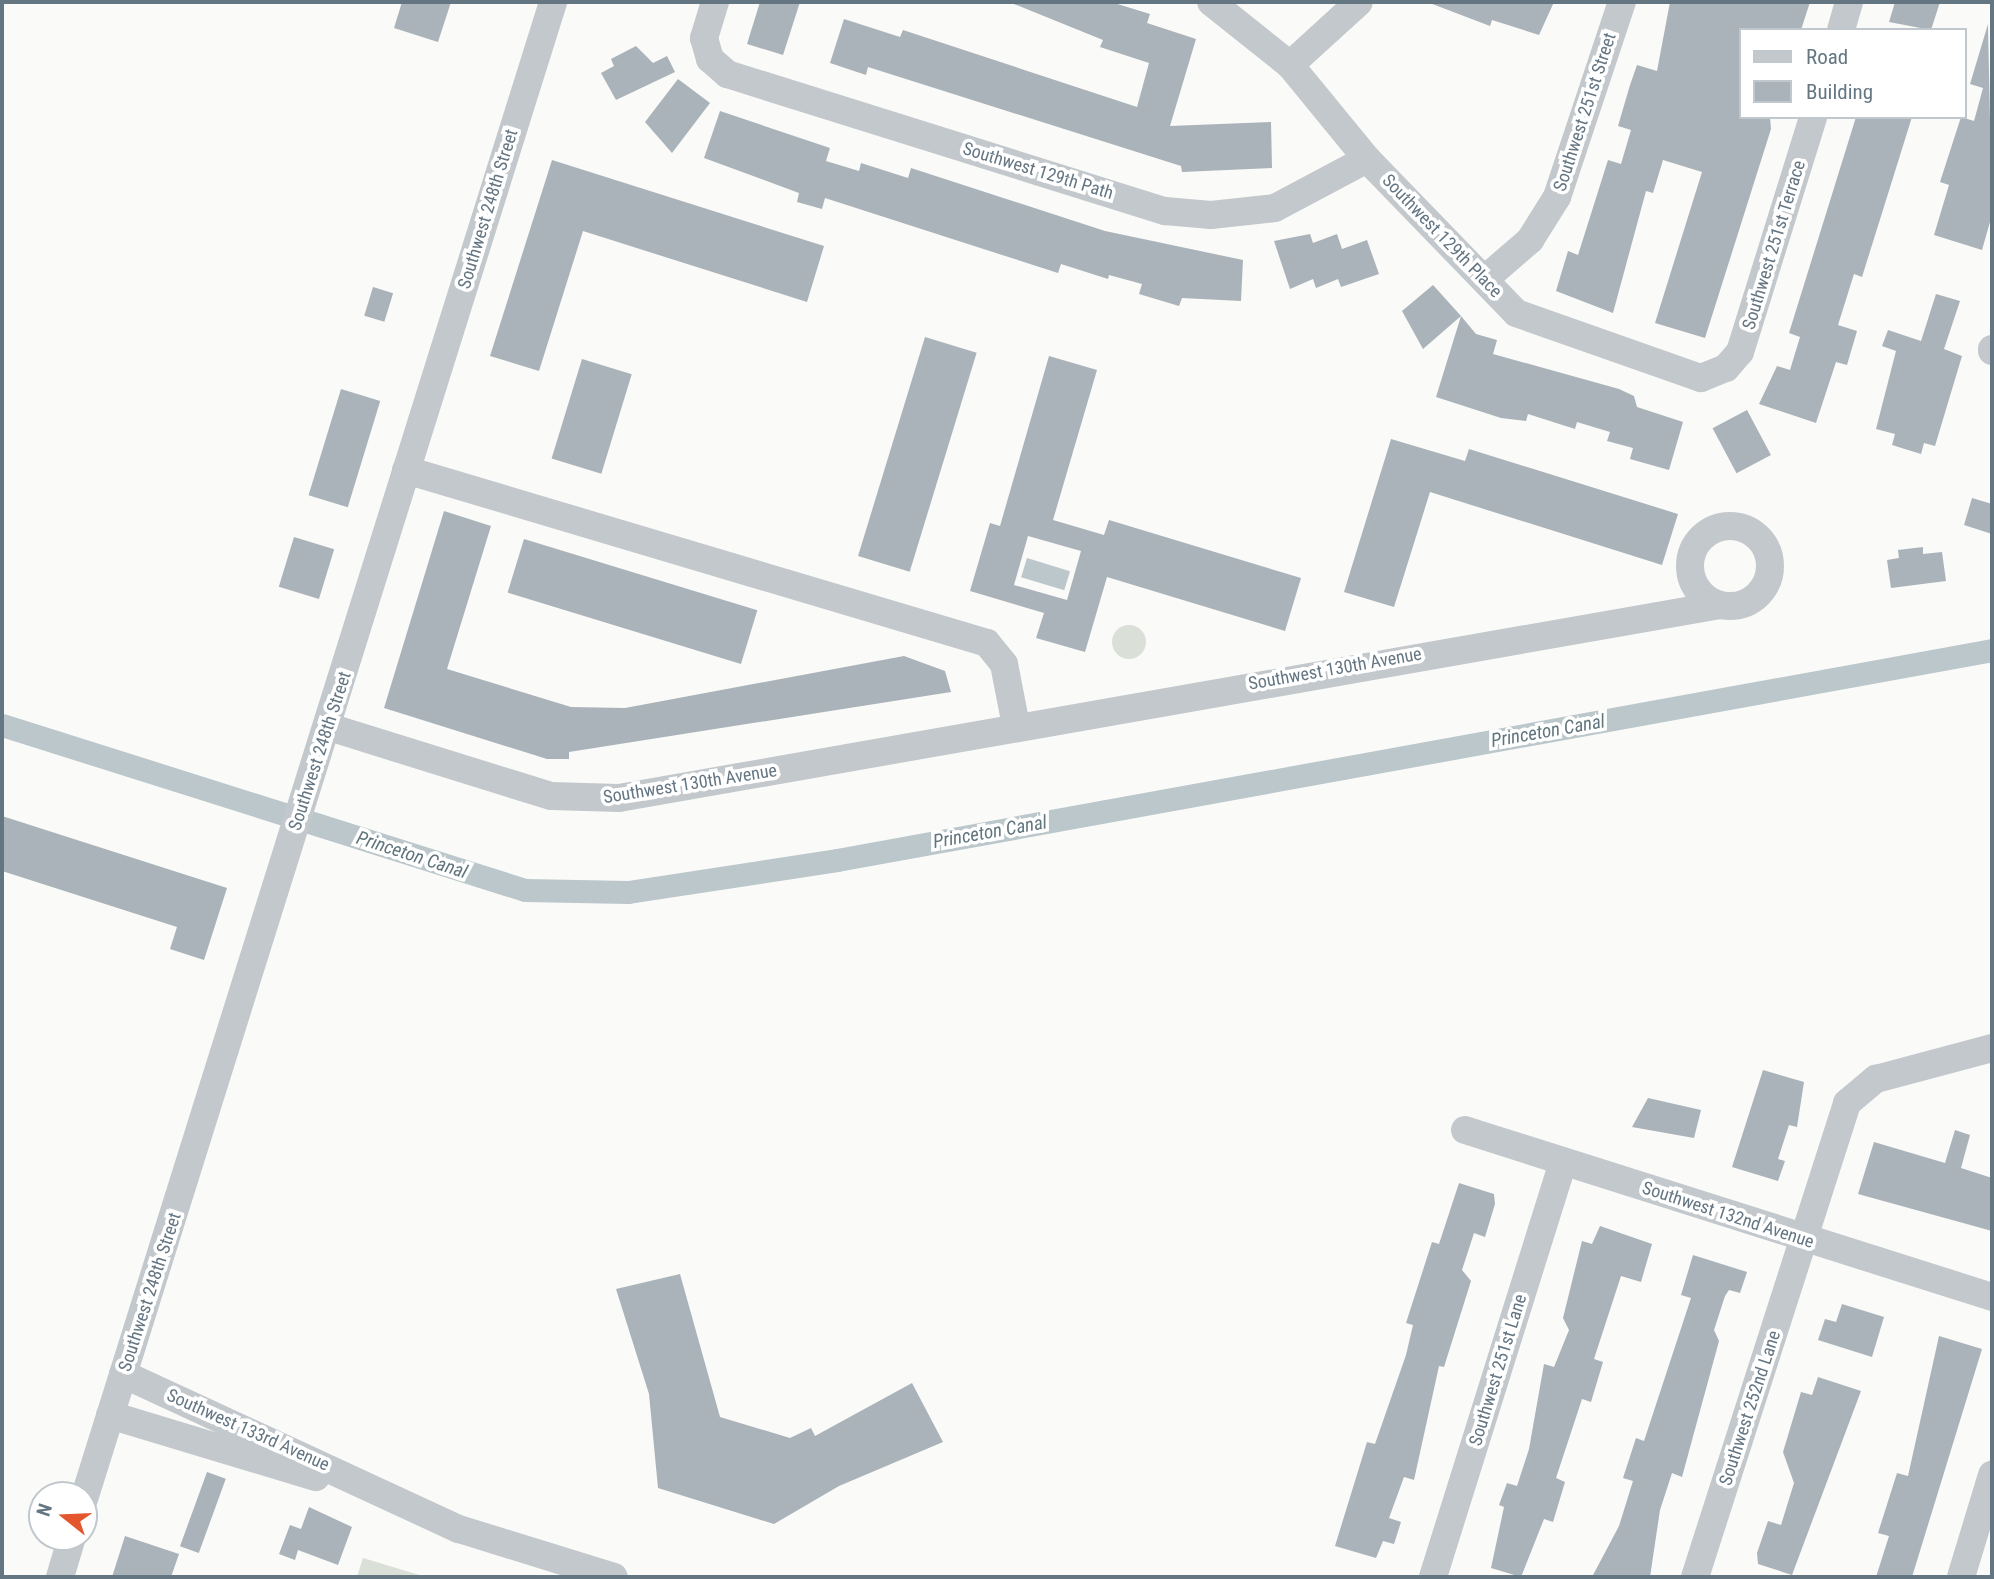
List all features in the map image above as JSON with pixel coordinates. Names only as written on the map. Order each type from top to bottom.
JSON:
[{"type":"street","name":"Southwest 248th Street","points":[[90,1481],[309,783],[329,727],[406,470],[553,2]]},
{"type":"street","name":"Southwest 129th Path","points":[[715,2],[704,38],[710,59],[726,74],[1165,211],[1211,215],[1275,208],[1367,159]]},
{"type":"street","name":"Southwest 129th Place","points":[[1211,2],[1290,65],[1367,159],[1516,313],[1537,323],[1701,378],[1726,368]]},
{"type":"street","points":[[1290,65],[1359,2]]},
{"type":"street","name":"Southwest 251st Street","points":[[1485,279],[1530,240],[1558,197],[1622,2]]},
{"type":"street","points":[[1842,28],[1849,2]]},
{"type":"street","name":"Southwest 251st Terrace","points":[[1726,368],[1740,352],[1812,119]]},
{"type":"street","points":[[406,470],[986,643],[1004,664],[1016,726]]},
{"type":"street","points":[[1653,612],[1690,568],[1695,547],[1710,531],[1742,528],[1760,540],[1769,561],[1766,582],[1742,604],[1720,605],[1703,596],[1690,568]]},
{"type":"street","name":"Southwest 130th Avenue","points":[[329,727],[541,793],[599,800],[1653,612],[1720,605]]},
{"type":"street","name":"Southwest 252nd Lane","points":[[1695,1577],[1847,1103],[1875,1079],[1992,1048]]},
{"type":"street","name":"Southwest 132nd Avenue","points":[[1465,1130],[1805,1240],[1992,1297]]},
{"type":"street","name":"Southwest 251st Lane","points":[[1433,1577],[1563,1162]]},
{"type":"street","name":"Southwest 133rd Avenue","points":[[123,1374],[369,1490],[479,1536],[614,1577]]},
{"type":"street","name":"Southwest 133rd Avenue","points":[[110,1415],[369,1490]]},
{"type":"street","points":[[1961,1577],[1992,1475]]},
{"type":"street","points":[[60,1577],[68,1551]]},
{"type":"shaded area","points":[[1027,558],[1070,571],[1064,590],[1021,577]]},
{"type":"shaded area","points":[[1129,625],[1141,630],[1146,642],[1141,654],[1129,659],[1117,654],[1112,642],[1117,630]]},
{"type":"shaded area","points":[[363,1558],[426,1577],[357,1577]]},
{"type":"building","points":[[402,2],[451,2],[438,42],[394,28]]},
{"type":"building","points":[[760,2],[800,2],[783,55],[747,44]]},
{"type":"building","points":[[1009,2],[1111,2],[1150,14],[1147,23],[1196,39],[1170,126],[1271,122],[1272,168],[1182,172],[1181,166],[868,67],[866,75],[830,63],[844,19],[900,37],[903,30],[1137,107],[1149,63],[1100,47],[1103,40]]},
{"type":"building","points":[[1427,2],[1554,2],[1539,35],[1492,20],[1490,26]]},
{"type":"building","points":[[1670,2],[1810,2],[1802,28],[1738,28],[1738,119],[1770,119],[1771,129],[1705,338],[1655,323],[1702,172],[1663,160],[1653,193],[1646,191],[1613,313],[1556,291],[1568,251],[1578,255],[1608,160],[1621,164],[1631,130],[1618,126],[1637,65],[1657,71]]},
{"type":"building","points":[[1895,2],[1940,2],[1932,28],[1889,22]]},
{"type":"building","points":[[1988,24],[1992,215],[1982,250],[1934,235],[1949,185],[1940,182],[1960,119],[1974,121],[1983,88],[1970,84]]},
{"type":"building","points":[[636,46],[653,63],[667,56],[675,72],[616,100],[601,73],[614,66],[611,59]]},
{"type":"building","points":[[678,79],[710,103],[672,153],[645,122]]},
{"type":"building","points":[[720,111],[830,148],[826,161],[859,171],[861,163],[908,178],[911,168],[1105,231],[1243,260],[1241,301],[1182,298],[1179,306],[1139,294],[1142,284],[1109,275],[1108,279],[1061,264],[1058,273],[825,198],[822,209],[797,202],[799,193],[704,158]]},
{"type":"building","points":[[1855,119],[1911,119],[1862,277],[1854,274],[1838,325],[1857,331],[1847,365],[1836,362],[1816,423],[1759,404],[1777,366],[1790,370],[1800,337],[1789,333]]},
{"type":"building","points":[[552,160],[824,246],[807,302],[583,231],[539,371],[490,356]]},
{"type":"building","points":[[1310,234],[1313,243],[1337,234],[1342,249],[1367,240],[1379,274],[1341,287],[1338,279],[1316,288],[1313,279],[1290,289],[1274,241]]},
{"type":"building","points":[[1433,285],[1461,316],[1423,349],[1402,311]]},
{"type":"building","points":[[373,287],[393,293],[384,322],[364,316]]},
{"type":"building","points":[[1936,294],[1960,301],[1944,349],[1962,356],[1935,446],[1924,443],[1921,454],[1892,445],[1895,434],[1876,429],[1896,351],[1882,346],[1888,330],[1921,341]]},
{"type":"building","points":[[1461,316],[1476,334],[1497,340],[1493,354],[1619,389],[1634,396],[1637,407],[1683,422],[1669,470],[1630,459],[1633,448],[1607,441],[1610,432],[1577,422],[1575,429],[1528,414],[1526,421],[1501,418],[1436,397]]},
{"type":"building","points":[[925,337],[977,353],[910,572],[858,556]]},
{"type":"building","points":[[1049,356],[1097,370],[1053,520],[1104,535],[1109,520],[1301,578],[1285,631],[1107,577],[1085,652],[1036,638],[1044,613],[970,591],[990,523],[1000,526]],"holes":[[[1028,536],[1081,551],[1067,600],[1014,585]]]},
{"type":"building","points":[[582,359],[632,374],[601,474],[552,458]]},
{"type":"building","points":[[341,389],[380,401],[348,507],[309,495]]},
{"type":"building","points":[[1747,410],[1771,455],[1737,473],[1713,428]]},
{"type":"building","points":[[1391,439],[1465,461],[1469,449],[1678,514],[1662,565],[1430,492],[1394,607],[1344,592]]},
{"type":"building","points":[[1972,498],[1992,504],[1992,534],[1964,525]]},
{"type":"building","points":[[444,511],[491,526],[447,669],[571,707],[625,708],[904,656],[945,671],[951,692],[569,752],[569,759],[547,759],[384,708]]},
{"type":"building","points":[[294,537],[334,549],[319,599],[279,587]]},
{"type":"building","points":[[524,539],[757,610],[741,664],[508,593]]},
{"type":"building","points":[[1923,547],[1923,554],[1942,552],[1946,581],[1891,588],[1887,560],[1899,558],[1898,550]]},
{"type":"building","points":[[2,816],[227,888],[204,960],[170,949],[177,927],[2,871]]},
{"type":"building","points":[[1763,1070],[1804,1082],[1797,1127],[1789,1125],[1778,1159],[1785,1161],[1778,1181],[1732,1167]]},
{"type":"building","points":[[1648,1098],[1701,1110],[1694,1138],[1632,1127]]},
{"type":"building","points":[[1955,1130],[1970,1135],[1961,1168],[1992,1178],[1992,1231],[1858,1194],[1874,1142],[1945,1163]]},
{"type":"building","points":[[1459,1183],[1494,1194],[1495,1204],[1485,1237],[1474,1233],[1462,1270],[1471,1281],[1444,1367],[1439,1366],[1414,1480],[1404,1477],[1389,1518],[1401,1522],[1394,1544],[1383,1541],[1376,1558],[1335,1546],[1367,1442],[1375,1444],[1406,1355],[1413,1325],[1406,1323],[1432,1242],[1439,1244]]},
{"type":"building","points":[[1600,1226],[1652,1244],[1641,1282],[1621,1276],[1594,1359],[1603,1362],[1591,1402],[1582,1399],[1556,1478],[1565,1482],[1553,1522],[1544,1519],[1521,1577],[1491,1568],[1504,1507],[1499,1505],[1507,1483],[1517,1486],[1529,1449],[1544,1364],[1554,1367],[1569,1330],[1563,1318],[1582,1241],[1592,1244]]},
{"type":"building","points":[[1693,1255],[1747,1272],[1740,1293],[1729,1290],[1725,1296],[1714,1330],[1719,1341],[1682,1477],[1672,1473],[1660,1510],[1650,1577],[1592,1577],[1619,1526],[1633,1481],[1623,1478],[1636,1438],[1644,1441],[1691,1298],[1681,1295]]},
{"type":"building","points":[[680,1274],[720,1417],[790,1438],[811,1428],[815,1436],[912,1383],[943,1442],[839,1486],[774,1524],[658,1488],[649,1394],[616,1289]]},
{"type":"building","points":[[1842,1304],[1884,1317],[1872,1357],[1818,1340],[1825,1319],[1836,1322]]},
{"type":"building","points":[[1939,1336],[1982,1349],[1912,1577],[1876,1577],[1889,1536],[1878,1533],[1897,1473],[1908,1476]]},
{"type":"building","points":[[1818,1377],[1861,1391],[1792,1575],[1758,1564],[1757,1553],[1768,1521],[1781,1525],[1794,1483],[1783,1452],[1801,1392],[1812,1395]]},
{"type":"building","points":[[207,1472],[226,1479],[199,1553],[180,1546]]},
{"type":"building","points":[[309,1507],[352,1527],[338,1565],[298,1550],[295,1560],[279,1554],[290,1525],[301,1529]]},
{"type":"building","points":[[125,1536],[179,1554],[171,1577],[112,1577]]},
{"type":"waterway","name":"Princeton Canal","points":[[2,725],[525,890],[628,892],[837,860],[1992,650]]}]
